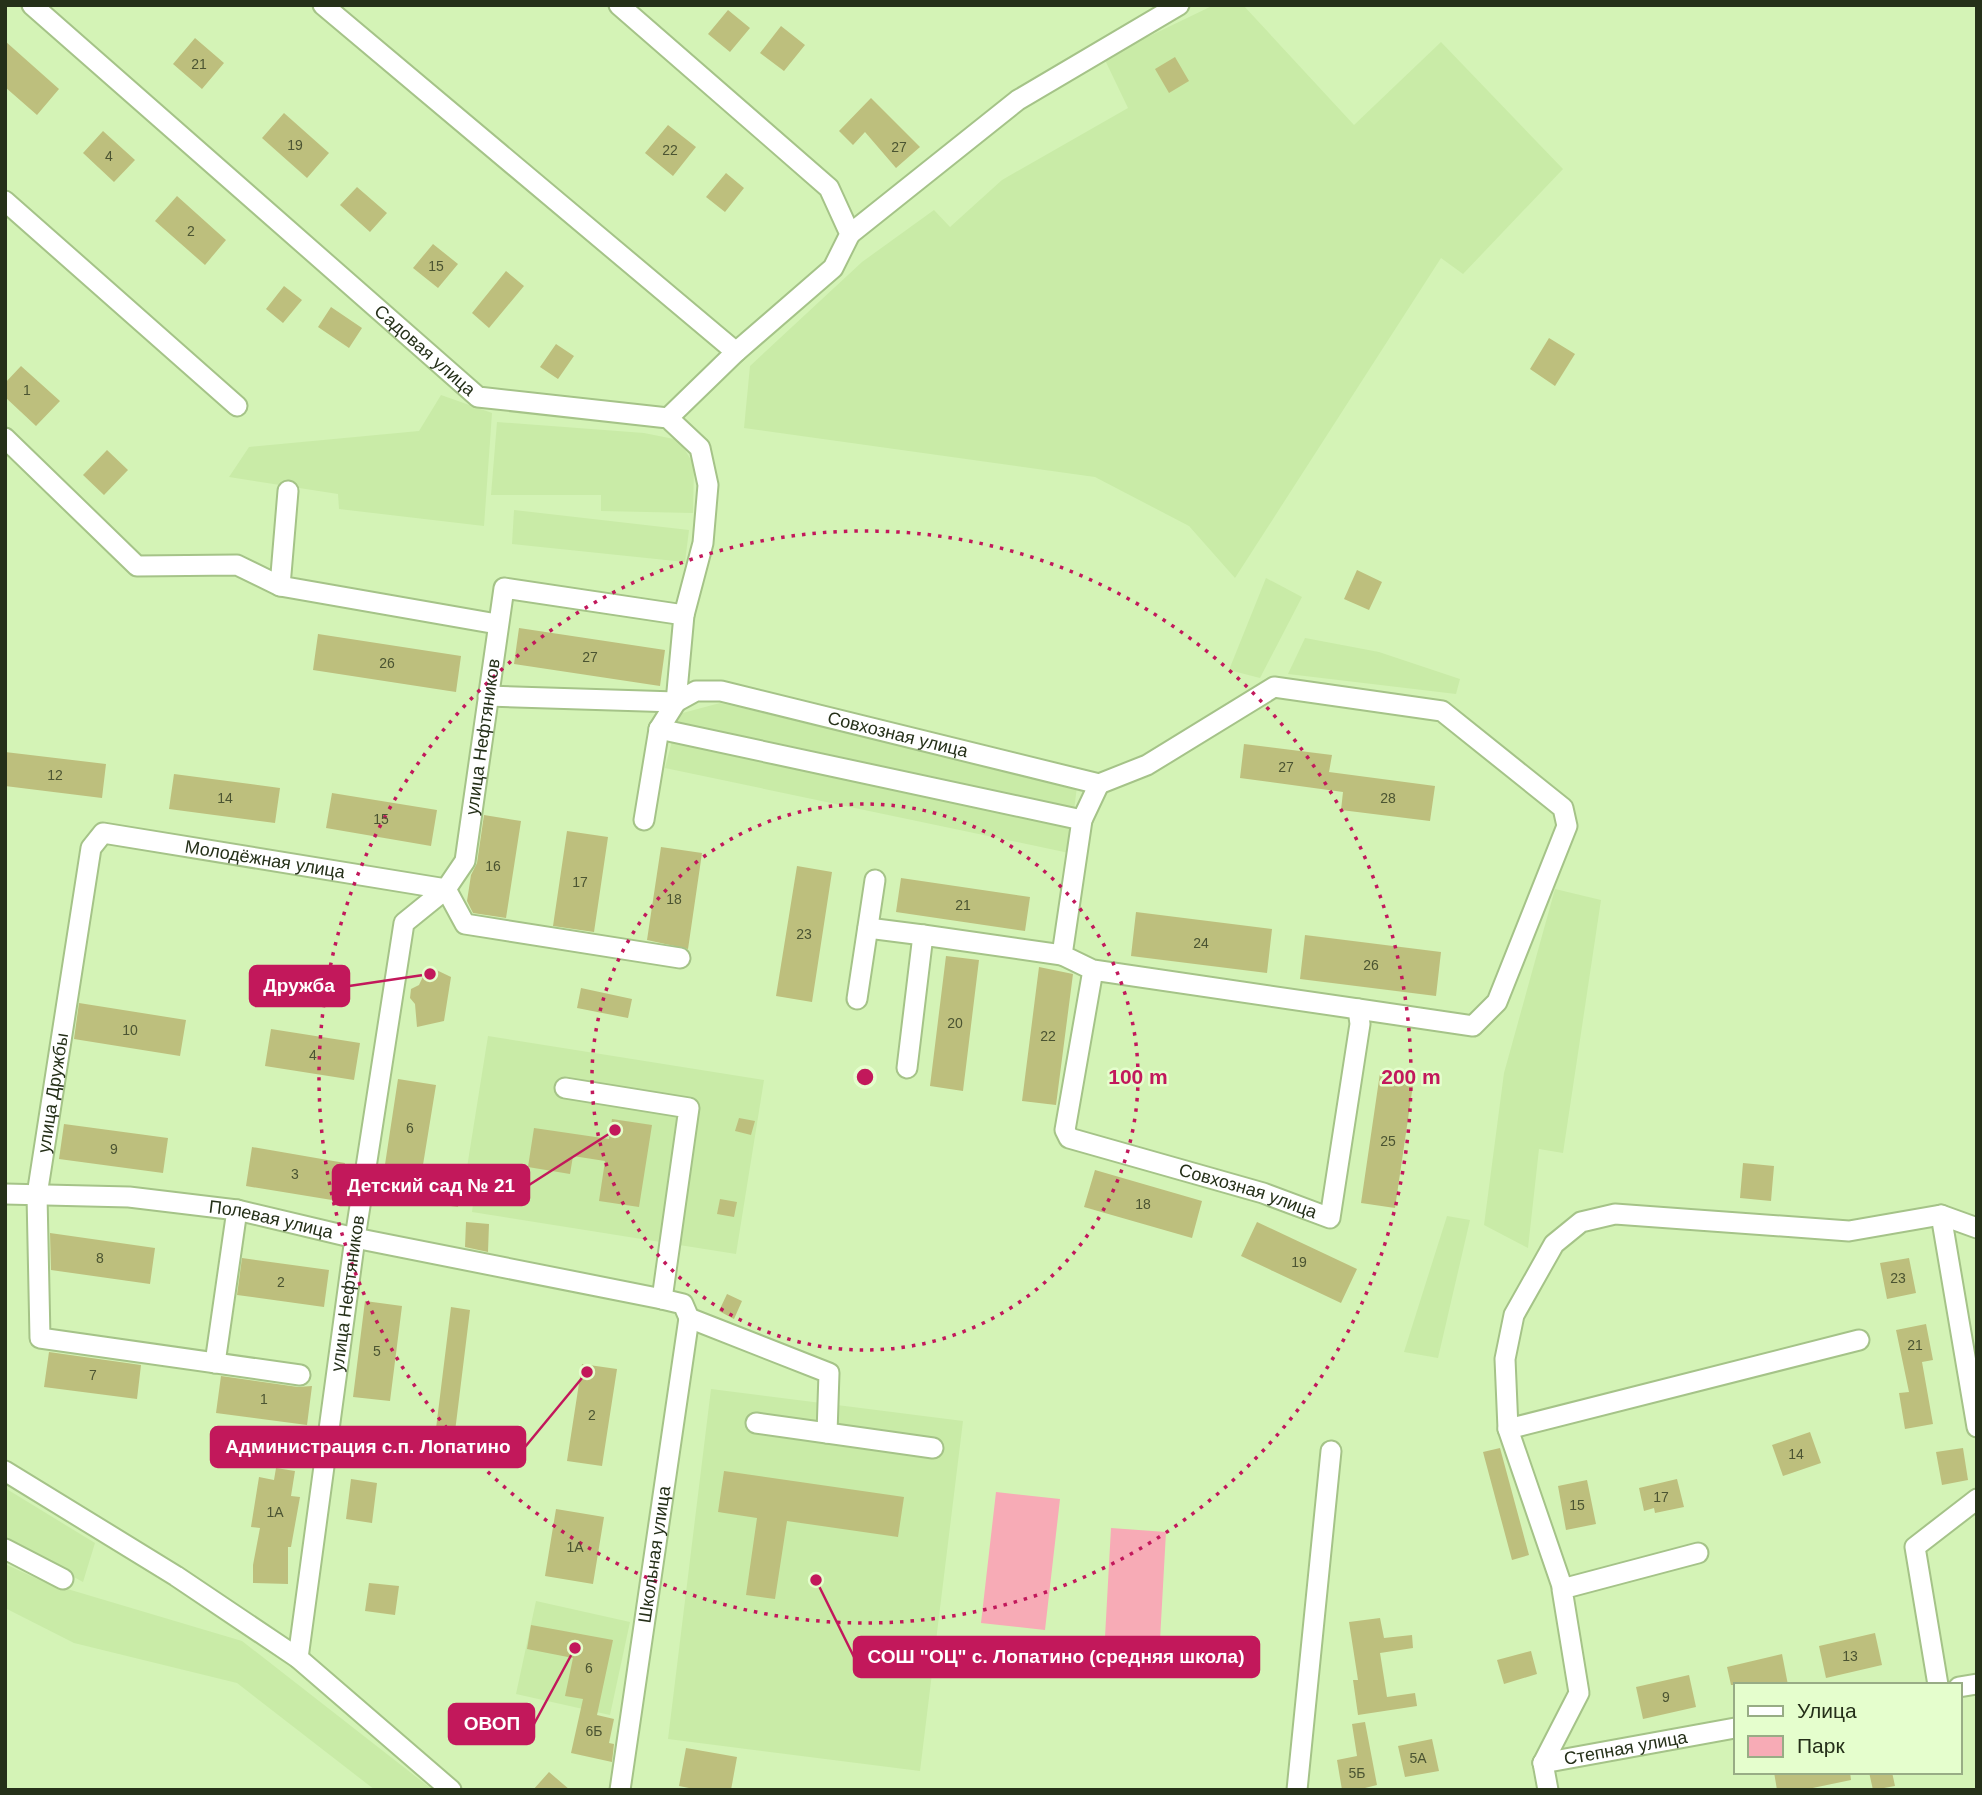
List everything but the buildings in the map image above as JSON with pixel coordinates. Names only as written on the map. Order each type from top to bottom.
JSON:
[{"type":"street","name":"Садовая улица","points":[[32,5],[478,397],[668,418]]},
{"type":"street","points":[[323,5],[736,352]]},
{"type":"street","points":[[619,5],[830,188],[850,234]]},
{"type":"street","points":[[644,820],[659,729],[676,702],[684,615],[703,543],[708,485],[700,448],[668,418],[736,352],[832,268],[850,234],[1018,100],[1179,5]]},
{"type":"street","points":[[5,201],[237,406]]},
{"type":"street","points":[[5,438],[137,566],[237,565],[281,586],[497,624]]},
{"type":"street","points":[[281,586],[288,491]]},
{"type":"street","name":"улица Нефтяников","points":[[298,1658],[355,1238],[404,923],[446,889],[466,861],[504,588],[684,615]]},
{"type":"street","points":[[868,928],[1062,955],[1093,970],[1474,1026],[1497,1002],[1567,826],[1563,808],[1443,711],[1274,687],[1147,765],[1099,784],[1082,820],[1062,955]]},
{"type":"street","name":"Совхозная улица","points":[[488,696],[676,702],[696,691],[721,691],[1099,784]]},
{"type":"street","points":[[659,729],[1082,820]]},
{"type":"street","name":"Молодёжная улица","points":[[91,848],[103,833],[446,889]]},
{"type":"street","name":"улица Дружбы","points":[[91,848],[37,1195],[40,1338],[215,1363]]},
{"type":"street","points":[[857,999],[875,880]]},
{"type":"street","points":[[446,889],[465,924],[680,958]]},
{"type":"street","points":[[907,1068],[923,935]]},
{"type":"street","name":"Совхозная улица","points":[[1093,970],[1065,1130],[1069,1138],[1263,1193],[1330,1218],[1360,1024],[1358,1009]]},
{"type":"street","points":[[565,1088],[689,1108],[662,1299]]},
{"type":"street","name":"Полевая улица","points":[[5,1194],[129,1197],[237,1210],[355,1238],[683,1304],[689,1318]]},
{"type":"street","points":[[237,1210],[215,1363],[300,1375]]},
{"type":"street","points":[[1543,1763],[1579,1693],[1563,1589],[1508,1429],[1505,1359],[1514,1315],[1554,1244],[1581,1222],[1615,1214],[1849,1231],[1941,1215],[1977,1228]]},
{"type":"street","points":[[1941,1215],[1977,1427]]},
{"type":"street","points":[[689,1318],[830,1373],[827,1433]]},
{"type":"street","name":"Школьная улица","points":[[620,1790],[689,1318]]},
{"type":"street","points":[[1508,1429],[1859,1340]]},
{"type":"street","points":[[756,1423],[933,1448]]},
{"type":"street","points":[[1297,1790],[1331,1451]]},
{"type":"street","points":[[5,1471],[176,1576],[298,1658],[451,1790]]},
{"type":"street","points":[[1938,1683],[1914,1547],[1977,1499]]},
{"type":"street","points":[[5,1549],[63,1579]]},
{"type":"street","points":[[1563,1589],[1698,1553]]},
{"type":"street","name":"Степная улица","points":[[1548,1790],[1543,1763],[1734,1728]]},
{"type":"shaded area","points":[[1214,5],[1243,5],[1354,125],[1441,42],[1563,169],[1463,274],[1441,258],[1235,578],[1189,526],[1095,477],[744,428],[750,366],[862,262],[934,210],[950,227],[1002,180],[1128,108],[1104,58]]},
{"type":"shaded area","points":[[441,395],[492,413],[484,526],[339,509],[338,494],[229,477],[249,447],[419,431]]},
{"type":"shaded area","points":[[497,422],[644,433],[679,440],[694,465],[693,513],[601,511],[601,495],[491,495]]},
{"type":"shaded area","points":[[514,510],[689,530],[685,562],[512,544]]},
{"type":"shaded area","points":[[1266,578],[1302,597],[1260,678],[1229,670]]},
{"type":"shaded area","points":[[1305,638],[1379,652],[1460,679],[1456,694],[1288,674]]},
{"type":"shaded area","points":[[720,703],[1077,786],[1069,853],[665,768],[679,714]]},
{"type":"shaded area","points":[[1555,889],[1601,900],[1563,1153],[1539,1149],[1528,1248],[1484,1225],[1504,1073]]},
{"type":"shaded area","points":[[488,1036],[764,1080],[736,1254],[472,1212],[476,1182],[465,1180]]},
{"type":"shaded area","points":[[1447,1216],[1470,1220],[1438,1358],[1404,1352]]},
{"type":"shaded area","points":[[711,1389],[963,1421],[920,1771],[668,1739]]},
{"type":"shaded area","points":[[5,1488],[95,1543],[83,1582],[5,1540]]},
{"type":"shaded area","points":[[5,1564],[44,1582],[242,1641],[433,1790],[375,1790],[237,1683],[74,1643],[5,1608]]},
{"type":"shaded area","points":[[536,1601],[630,1622],[610,1715],[516,1694]]},
{"type":"green space","points":[[996,1492],[1060,1499],[1045,1630],[981,1623]]},
{"type":"green space","points":[[1111,1528],[1166,1532],[1160,1640],[1105,1637]]},
{"type":"place","name":"Дружба","points":[[430,974]]},
{"type":"place","name":"Детский сад № 21","points":[[615,1130]]},
{"type":"place","name":"Администрация с.п. Лопатино","points":[[587,1372]]},
{"type":"place","name":"СОШ \"ОЦ\" с. Лопатино (средняя школа)","points":[[816,1580]]},
{"type":"place","name":"ОВОП","points":[[575,1648]]}]
